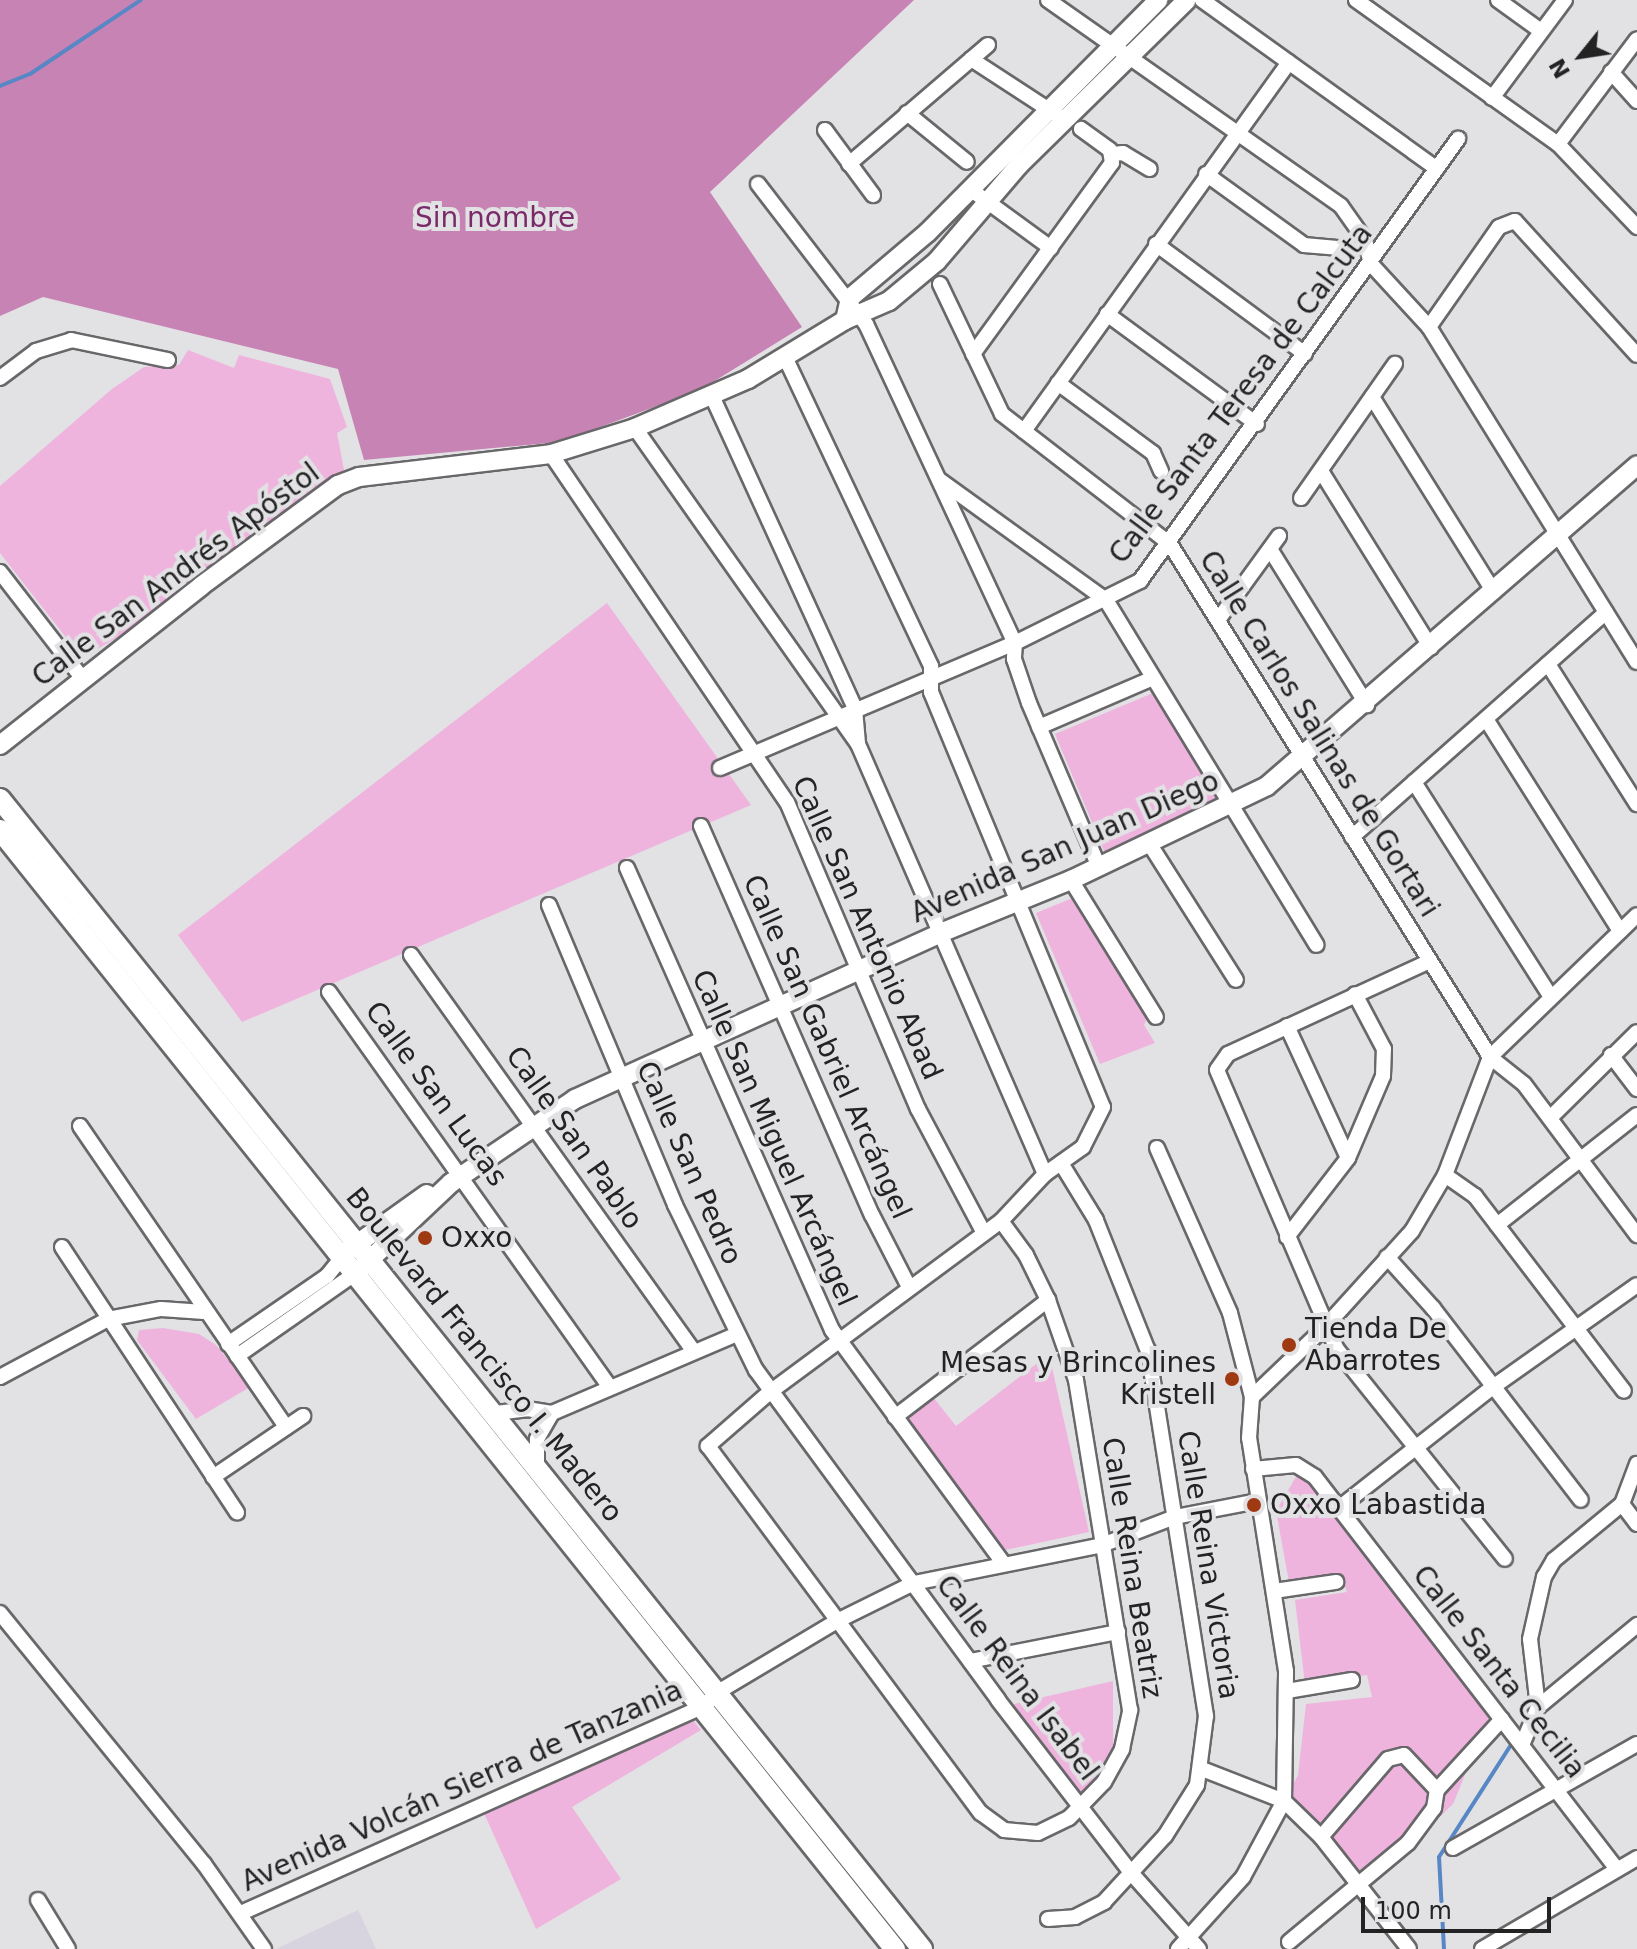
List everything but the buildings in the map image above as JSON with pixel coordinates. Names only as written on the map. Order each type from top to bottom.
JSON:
[{"type":"main road","name":"Boulevard Francisco I. Madero","points":[[0,799],[537,1464],[895,1949]]},
{"type":"main road","name":"Boulevard Francisco I. Madero","points":[[0,830],[347,1267],[922,1949]]},
{"type":"street","points":[[1048,0],[1341,206],[1365,240],[1371,264],[1429,327],[1637,662]]},
{"type":"street","points":[[1056,114],[1113,45],[1158,0]]},
{"type":"street","points":[[850,298],[913,246],[970,189],[1056,114],[1129,56],[1187,0]]},
{"type":"street","points":[[1202,0],[1437,169]]},
{"type":"street","points":[[1356,0],[1558,144],[1637,227]]},
{"type":"street","points":[[1498,0],[1541,31]]},
{"type":"street","points":[[1492,98],[1565,0]]},
{"type":"street","points":[[1558,144],[1637,39]]},
{"type":"street","points":[[849,164],[988,45]]},
{"type":"street","points":[[971,59],[1056,114]]},
{"type":"street","points":[[1024,431],[1236,131],[1289,62]]},
{"type":"street","points":[[1611,72],[1637,101]]},
{"type":"street","points":[[907,113],[967,162]]},
{"type":"street","name":"Calle San Andrés Apóstol","points":[[0,745],[338,485],[359,477],[551,454],[635,428],[712,396],[854,318],[920,278],[987,201],[1056,114]]},
{"type":"street","points":[[1081,129],[1113,154],[1123,153],[1150,169]]},
{"type":"street","points":[[825,130],[873,195]]},
{"type":"street","name":"Calle Santa Teresa de Calcuta","points":[[720,768],[1015,643],[1140,581],[1257,424],[1458,139]]},
{"type":"street","points":[[973,354],[1051,248],[1113,154]]},
{"type":"street","points":[[1206,174],[1304,245],[1340,248]]},
{"type":"street","points":[[758,184],[850,298],[854,318],[939,479],[1015,643],[1014,659],[1039,727],[1099,867]]},
{"type":"street","points":[[970,189],[1051,248]]},
{"type":"street","points":[[1429,327],[1499,227],[1509,221],[1519,223],[1637,355]]},
{"type":"street","points":[[1156,244],[1305,354]]},
{"type":"street","name":"Calle Carlos Salinas de Gortari","points":[[940,284],[997,406],[1024,431],[1170,544],[1490,1057],[1524,1084],[1637,1235]]},
{"type":"street","points":[[1107,314],[1257,424]]},
{"type":"street","points":[[0,378],[36,351],[71,340],[168,360]]},
{"type":"street","points":[[771,1391],[1001,1221],[1045,1174],[1095,1133],[1103,1107],[1100,1092],[931,692],[931,666],[785,357]]},
{"type":"street","points":[[1301,498],[1395,364]]},
{"type":"street","points":[[1058,383],[1153,453],[1161,471]]},
{"type":"street","points":[[712,396],[855,709],[858,744],[938,934],[1045,1174]]},
{"type":"street","points":[[1372,397],[1494,592]]},
{"type":"street","points":[[635,428],[835,718],[858,744]]},
{"type":"street","name":"Calle San Antonio Abad","points":[[551,454],[787,802],[918,1109],[984,1233]]},
{"type":"street","name":"Avenida San Juan Diego","points":[[347,1267],[357,1241],[458,1179],[534,1124],[622,1077],[938,934],[1099,867],[1229,805],[1303,760],[1636,469]]},
{"type":"street","points":[[1321,471],[1431,648]]},
{"type":"street","points":[[939,479],[1106,600],[1151,679],[1317,945]]},
{"type":"street","points":[[1218,620],[1279,536]]},
{"type":"street","points":[[1270,549],[1367,705]]},
{"type":"street","points":[[0,572],[83,679]]},
{"type":"street","points":[[1352,837],[1606,612]]},
{"type":"street","points":[[1548,664],[1637,804]]},
{"type":"street","points":[[1039,727],[1151,679]]},
{"type":"street","points":[[1486,719],[1620,931]]},
{"type":"street","points":[[1414,782],[1549,994]]},
{"type":"street","name":"Calle San Gabriel Arcángel","points":[[701,826],[909,1287]]},
{"type":"street","points":[[1149,843],[1236,980]]},
{"type":"street","name":"Calle San Miguel Arcángel","points":[[627,868],[700,1041],[839,1341],[1004,1564]]},
{"type":"street","points":[[1071,880],[1156,1017]]},
{"type":"street","name":"Calle San Pedro","points":[[549,905],[737,1334],[771,1391],[801,1432]]},
{"type":"street","points":[[1252,1397],[1324,1328],[1412,1231],[1445,1175],[1490,1057],[1549,994],[1637,915]]},
{"type":"street","name":"Calle San Pablo","points":[[411,955],[693,1351]]},
{"type":"street","points":[[1430,961],[1287,1026],[1221,1061],[1220,1082],[1324,1328],[1357,1377],[1505,1559]]},
{"type":"street","name":"Calle San Lucas","points":[[329,992],[458,1179],[610,1387]]},
{"type":"street","points":[[1287,1237],[1348,1158],[1385,1066],[1381,1042],[1355,994]]},
{"type":"street","points":[[1287,1026],[1348,1158]]},
{"type":"street","points":[[1550,1118],[1637,1032]]},
{"type":"street","points":[[1611,1055],[1637,1089]]},
{"type":"street","points":[[1497,1225],[1637,1115]]},
{"type":"street","points":[[80,1126],[204,1312],[286,1427]]},
{"type":"street","points":[[1157,1148],[1230,1313],[1252,1397],[1249,1438],[1287,1691],[1284,1801],[1243,1877],[1189,1946]]},
{"type":"street","name":"Calle Reina Victoria","points":[[1048,1919],[1091,1910],[1133,1875],[1183,1810],[1202,1769],[1206,1716],[1142,1330],[1096,1220],[1061,1163]]},
{"type":"street","points":[[1445,1175],[1470,1191],[1624,1391]]},
{"type":"street","name":"Avenida San Juan Diego","points":[[347,1267],[371,1257],[458,1179]]},
{"type":"street","name":"Calle Reina Beatriz","points":[[771,1391],[710,1443],[718,1462],[990,1821],[1013,1832],[1038,1833],[1058,1826],[1104,1782],[1126,1739],[1130,1710],[1076,1380],[1048,1300],[1026,1255],[1001,1221]]},
{"type":"street","points":[[62,1247],[237,1512]]},
{"type":"street","points":[[1387,1257],[1581,1500]]},
{"type":"street","points":[[233,1350],[327,1276],[347,1267]]},
{"type":"street","points":[[1339,1508],[1417,1450],[1493,1387],[1637,1285]]},
{"type":"street","points":[[895,1417],[1048,1300]]},
{"type":"street","points":[[0,1377],[108,1319],[161,1309],[204,1312]]},
{"type":"street","points":[[496,1413],[527,1409],[552,1413],[737,1334]]},
{"type":"street","points":[[537,1464],[537,1439],[552,1413]]},
{"type":"street","points":[[213,1477],[303,1416]]},
{"type":"street","name":"Calle Reina Isabel","points":[[801,1432],[1080,1807],[1189,1946]]},
{"type":"street","points":[[1538,1707],[1530,1639],[1544,1577],[1554,1560],[1622,1504],[1637,1464]]},
{"type":"street","name":"Calle Santa Cecilia","points":[[1253,1469],[1296,1465],[1307,1471],[1339,1508],[1617,1869]]},
{"type":"street","name":"Avenida Volcán Sierra de Tanzania","points":[[241,1913],[711,1699],[839,1620],[914,1583],[1102,1545],[1175,1517],[1258,1501]]},
{"type":"street","points":[[1622,1504],[1637,1524]]},
{"type":"street","points":[[1274,1591],[1336,1582]]},
{"type":"street","points":[[0,1613],[241,1913],[264,1949]]},
{"type":"street","points":[[1522,1745],[1538,1707],[1637,1625]]},
{"type":"street","points":[[970,1661],[1118,1632]]},
{"type":"street","points":[[1287,1691],[1352,1680]]},
{"type":"street","points":[[1289,1942],[1361,1885],[1415,1836],[1434,1808],[1437,1790],[1502,1719]]},
{"type":"street","points":[[1453,1848],[1637,1744]]},
{"type":"street","points":[[1321,1837],[1365,1781],[1395,1756],[1406,1757],[1437,1790]]},
{"type":"street","points":[[1202,1769],[1284,1801],[1321,1837],[1409,1949]]},
{"type":"street","points":[[1482,1949],[1637,1858]]},
{"type":"street","points":[[38,1900],[68,1949]]},
{"type":"shaded area","points":[[188,350],[234,368],[239,355],[330,379],[347,427],[337,433],[344,470],[314,488],[178,602],[82,658],[0,553],[0,486],[112,389],[144,367],[179,365]]},
{"type":"shaded area","points":[[607,603],[751,805],[242,1022],[178,935]]},
{"type":"shaded area","points":[[1153,693],[1222,805],[1107,858],[1055,734]]},
{"type":"shaded area","points":[[1075,897],[1148,1017],[1144,1025],[1155,1043],[1100,1064],[1036,913]]},
{"type":"shaded area","points":[[163,1328],[199,1334],[216,1345],[250,1387],[196,1419],[137,1340],[139,1330]]},
{"type":"shaded area","points":[[1049,1354],[1089,1532],[1005,1550],[904,1420],[933,1397],[956,1426]]},
{"type":"shaded area","points":[[1304,1463],[1490,1714],[1453,1804],[1371,1884],[1286,1798],[1298,1775],[1306,1704],[1372,1697],[1367,1675],[1305,1684],[1295,1600],[1347,1592],[1341,1575],[1289,1582],[1276,1511]]},
{"type":"shaded area","points":[[1113,1681],[1113,1751],[1082,1797],[1010,1705]]},
{"type":"shaded area","points":[[687,1713],[701,1730],[572,1807],[621,1879],[536,1929],[483,1811]]},
{"type":"shaded area","points":[[358,1910],[376,1949],[276,1949]]},
{"type":"green space","name":"Sin nombre","points":[[0,0],[914,0],[710,192],[802,327],[700,390],[560,442],[364,460],[338,369],[43,297],[0,316]]},
{"type":"waterway","points":[[0,86],[30,74],[141,0]]},
{"type":"waterway","points":[[1444,1949],[1439,1857],[1514,1740]]},
{"type":"place","name":"Oxxo","points":[[425,1238]]},
{"type":"place","name":"Tienda De Abarrotes","points":[[1289,1345]]},
{"type":"place","name":"Mesas y Brincolines Kristell","points":[[1232,1379]]},
{"type":"place","name":"Oxxo Labastida","points":[[1254,1505]]}]
